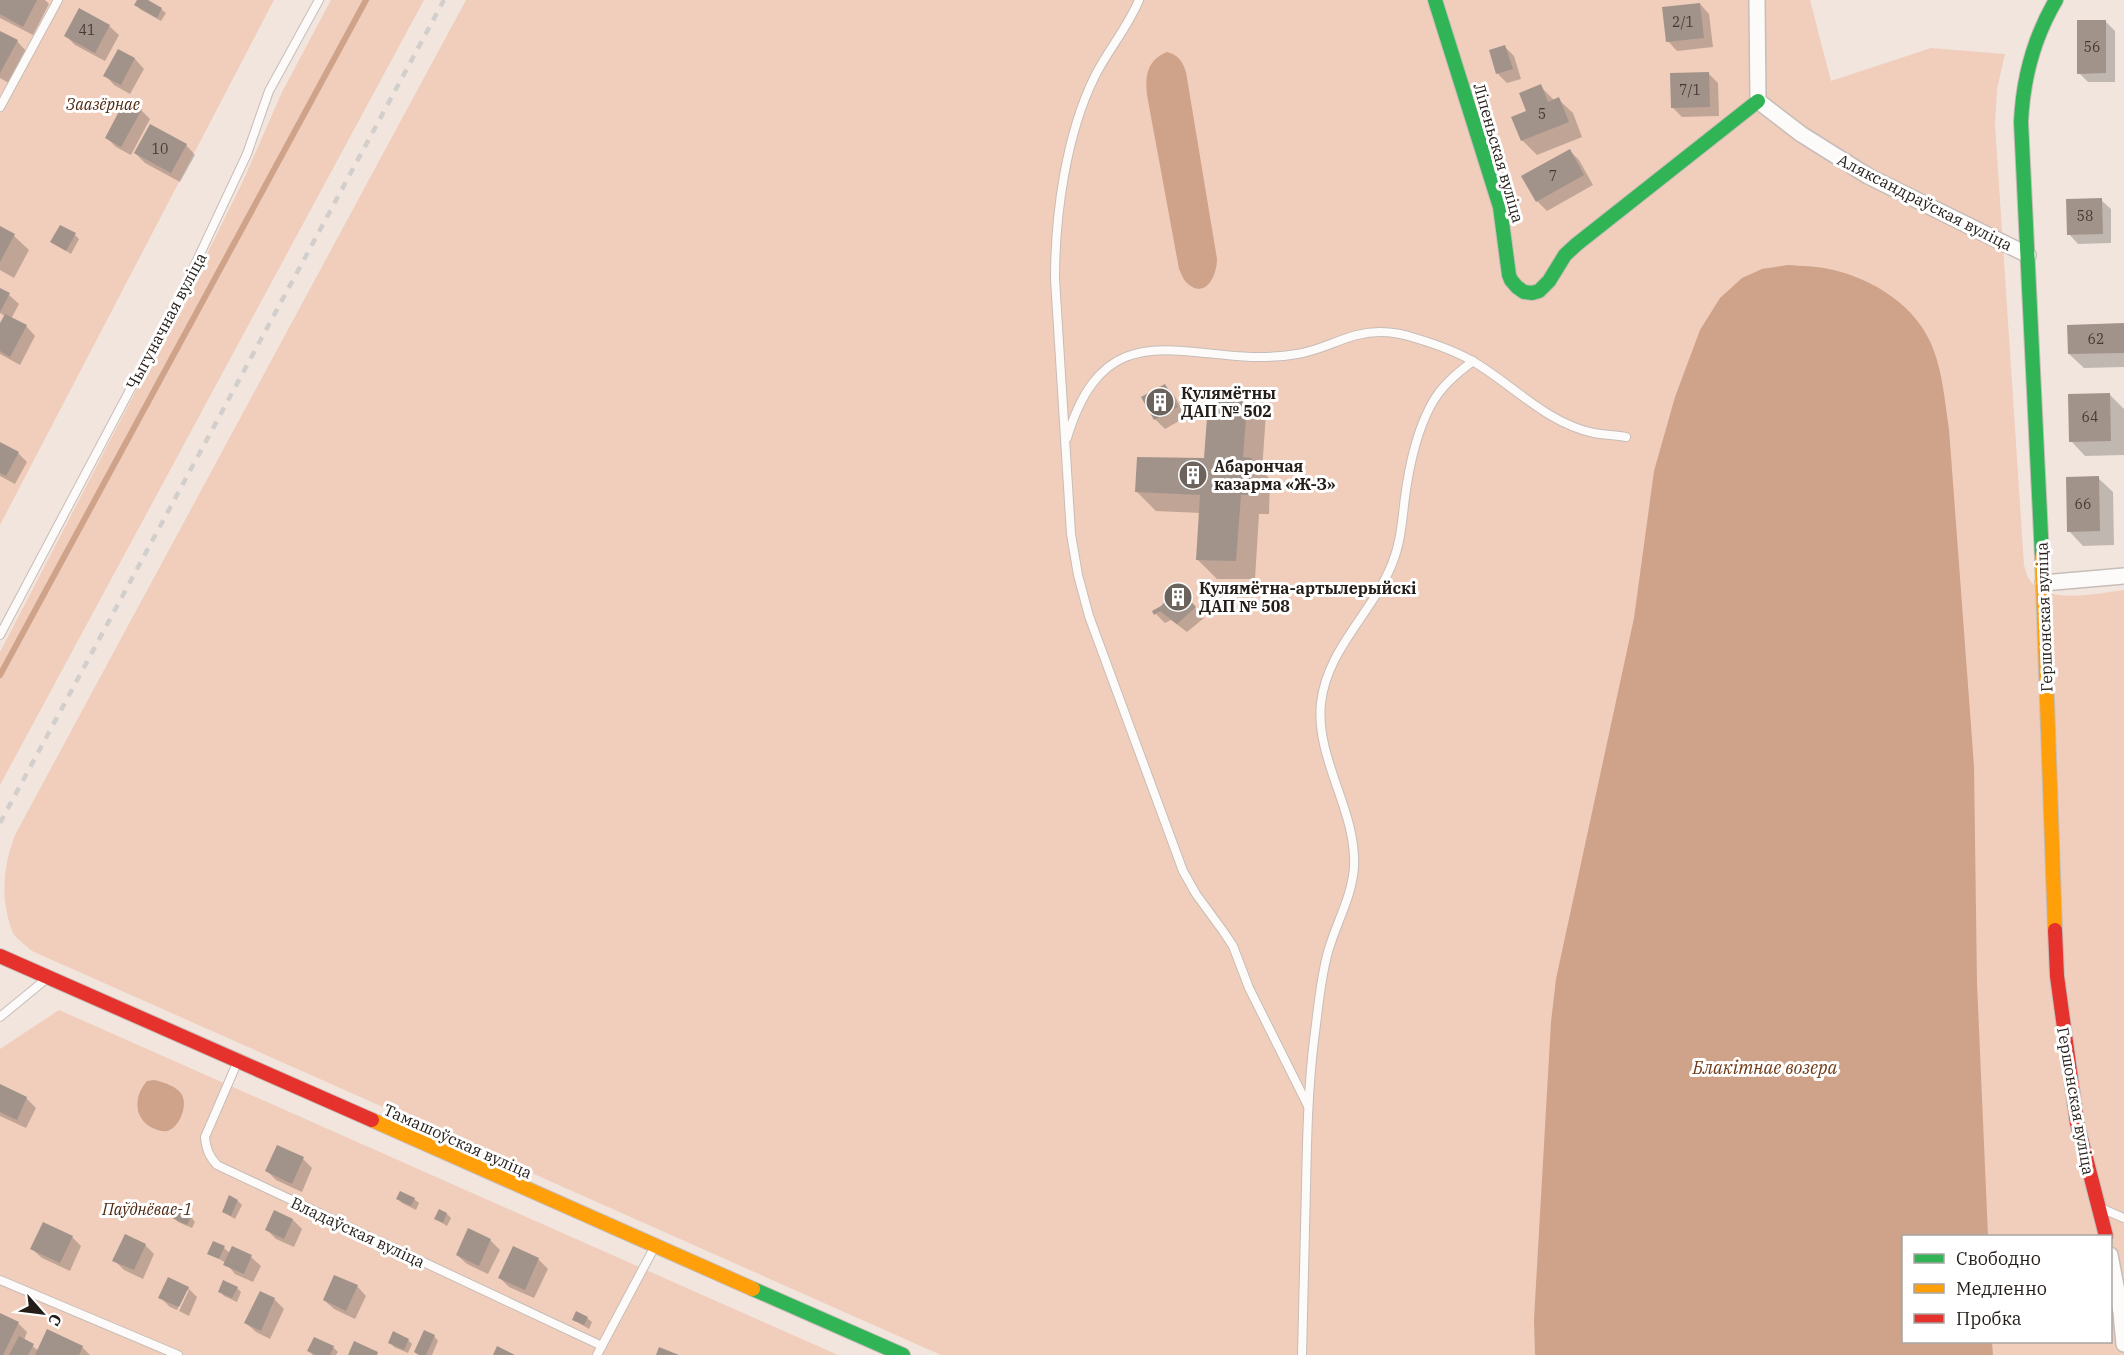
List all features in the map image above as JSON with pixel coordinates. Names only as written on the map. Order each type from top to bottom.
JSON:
[{"type":"street","name":"Ліпеньская вуліца","points":[[1435,0],[1500,207],[1509,274],[1513,283],[1520,290],[1528,293],[1536,293],[1544,288],[1565,256],[1589,232],[1758,100]]},
{"type":"street","points":[[1757,0],[1758,100]]},
{"type":"street","name":"Гершонская вуліца","points":[[2056,0],[2035,39],[2027,65],[2022,92],[2021,122],[2043,583],[2057,976],[2077,1123],[2106,1235]]},
{"type":"street","name":"Аляксандраўская вуліца","points":[[1758,100],[1801,134],[1868,176],[2028,255]]},
{"type":"street","points":[[2043,583],[2124,576]]},
{"type":"street","name":"Тамашоўская вуліца","points":[[0,956],[903,1355]]},
{"type":"street","points":[[2112,1263],[2123,1309],[2124,1344]]},
{"type":"lane","points":[[0,107],[58,0]]},
{"type":"lane","name":"Чыгуначная вуліца","points":[[0,635],[193,270],[247,154],[269,91],[319,0]]},
{"type":"lane","points":[[1139,0],[1095,75],[1084,100],[1058,207],[1055,279],[1071,534],[1078,575],[1089,616],[1183,871],[1196,894],[1233,946],[1249,988],[1308,1106]]},
{"type":"lane","points":[[1065,443],[1074,414],[1101,373],[1120,360],[1143,351],[1169,349],[1239,357],[1268,357],[1298,354],[1358,334],[1384,332],[1412,337],[1443,347],[1473,361],[1539,408],[1566,423],[1593,433],[1626,437]]},
{"type":"lane","points":[[1302,1355],[1308,1106],[1314,1043],[1328,952],[1352,883],[1354,864],[1348,826],[1325,746],[1321,705],[1324,685],[1342,646],[1381,589],[1392,564],[1400,542],[1408,477],[1431,406],[1442,388],[1473,361]]},
{"type":"lane","points":[[0,1017],[48,977]]},
{"type":"lane","name":"Владаўская вуліца","points":[[238,1062],[206,1137],[206,1148],[217,1165],[602,1346]]},
{"type":"lane","points":[[2098,1206],[2124,1218]]},
{"type":"lane","points":[[597,1355],[655,1246]]},
{"type":"lane","points":[[0,1280],[178,1355]]},
{"type":"green space","name":"Заазёрнае","points":[[0,0],[274,0],[0,525]]},
{"type":"green space","points":[[331,0],[424,0],[0,785],[0,652],[206,256],[243,181],[282,92]]},
{"type":"green space","points":[[466,0],[1810,0],[1831,81],[1931,48],[2005,54],[1997,89],[1995,124],[2024,565],[2035,586],[2054,594],[2078,596],[2124,590],[2124,1355],[941,1355],[32,951],[14,935],[6,911],[4,885],[11,846]]},
{"type":"green space","name":"Паўднёвае-1","points":[[59,1010],[838,1355],[0,1355],[0,1049]]},
{"type":"water","points":[[1167,52],[1179,59],[1186,72],[1217,259],[1215,272],[1209,284],[1199,289],[1186,282],[1179,269],[1147,95],[1146,81],[1151,64]]},
{"type":"water","name":"Блакітнае возера","points":[[1788,265],[1819,267],[1846,273],[1878,287],[1906,308],[1927,335],[1942,380],[1949,429],[1974,766],[1977,983],[1988,1235],[1902,1235],[1902,1343],[1992,1343],[1993,1355],[1535,1355],[1534,1319],[1551,1022],[1556,979],[1634,618],[1654,471],[1675,397],[1700,330],[1720,298],[1742,278],[1762,269]]},
{"type":"water","points":[[154,1080],[173,1087],[180,1092],[184,1100],[179,1121],[167,1131],[149,1126],[142,1120],[138,1111],[137,1103],[142,1088],[147,1081]]},
{"type":"building","points":[[0,0],[37,0],[23,27],[0,14]]},
{"type":"building","points":[[137,0],[148,0],[162,8],[157,18],[134,5]]},
{"type":"building","points":[[1700,3],[1704,38],[1666,42],[1662,7]]},
{"type":"building","points":[[79,8],[110,25],[95,53],[64,36]]},
{"type":"building","points":[[2077,20],[2106,20],[2106,73],[2077,74]]},
{"type":"building","points":[[0,31],[18,40],[0,73]]},
{"type":"building","points":[[1505,45],[1513,69],[1496,74],[1489,50]]},
{"type":"building","points":[[118,49],[135,58],[121,85],[103,76]]},
{"type":"building","points":[[1709,72],[1710,107],[1671,108],[1670,73]]},
{"type":"building","points":[[1541,84],[1548,102],[1559,97],[1569,122],[1521,141],[1511,117],[1526,111],[1519,93]]},
{"type":"building","points":[[125,100],[142,109],[121,147],[105,138]]},
{"type":"building","points":[[150,124],[187,144],[171,173],[134,153]]},
{"type":"building","points":[[1570,149],[1584,175],[1536,202],[1521,176]]},
{"type":"building","points":[[2102,198],[2103,234],[2067,235],[2066,199]]},
{"type":"building","points":[[60,225],[76,233],[66,251],[50,242]]},
{"type":"building","points":[[0,226],[15,234],[0,262]]},
{"type":"building","points":[[0,288],[10,293],[0,312]]},
{"type":"building","points":[[5,314],[27,325],[10,357],[0,351],[0,323]]},
{"type":"building","points":[[2124,323],[2124,353],[2068,354],[2067,325]]},
{"type":"building","name":"Кулямётны ДАП № 502","points":[[1165,384],[1178,407],[1154,420],[1141,397]]},
{"type":"building","name":"Абарончая казарма «Ж-З»","points":[[1209,390],[1248,392],[1243,457],[1252,458],[1250,495],[1241,495],[1236,561],[1196,560],[1200,495],[1135,492],[1137,457],[1204,458]]},
{"type":"building","points":[[2110,393],[2111,441],[2069,442],[2068,394]]},
{"type":"building","points":[[0,442],[19,452],[6,476],[0,473]]},
{"type":"building","points":[[2099,476],[2100,531],[2067,532],[2066,477]]},
{"type":"building","name":"Кулямётна-артылерыйскі ДАП № 508","points":[[1178,588],[1196,607],[1177,624],[1160,611],[1154,615],[1152,611],[1161,606]]},
{"type":"building","points":[[0,1084],[27,1097],[17,1120],[0,1112]]},
{"type":"building","points":[[277,1145],[304,1157],[292,1184],[265,1171]]},
{"type":"building","points":[[400,1191],[415,1198],[411,1206],[396,1199]]},
{"type":"building","points":[[229,1195],[238,1200],[231,1216],[222,1212]]},
{"type":"building","points":[[176,1209],[191,1216],[187,1225],[172,1218]]},
{"type":"building","points":[[439,1209],[447,1213],[443,1223],[434,1219]]},
{"type":"building","points":[[274,1210],[293,1219],[284,1239],[265,1230]]},
{"type":"building","points":[[43,1222],[73,1236],[60,1263],[30,1249]]},
{"type":"building","points":[[468,1228],[491,1239],[479,1266],[456,1255]]},
{"type":"building","points":[[125,1234],[146,1244],[134,1270],[112,1261]]},
{"type":"building","points":[[213,1241],[225,1246],[219,1259],[207,1254]]},
{"type":"building","points":[[232,1246],[252,1255],[244,1274],[223,1265]]},
{"type":"building","points":[[513,1246],[539,1258],[525,1290],[498,1278]]},
{"type":"building","points":[[334,1275],[358,1285],[346,1311],[323,1300]]},
{"type":"building","points":[[168,1277],[189,1287],[179,1307],[158,1298]]},
{"type":"building","points":[[223,1280],[238,1287],[232,1298],[218,1292]]},
{"type":"building","points":[[260,1291],[275,1298],[261,1331],[244,1323]]},
{"type":"building","points":[[576,1311],[588,1317],[584,1325],[572,1320]]},
{"type":"building","points":[[0,1313],[19,1322],[3,1355],[0,1355]]},
{"type":"building","points":[[47,1329],[83,1346],[79,1355],[35,1355]]},
{"type":"building","points":[[424,1330],[435,1335],[426,1355],[419,1355],[414,1352]]},
{"type":"building","points":[[393,1331],[409,1339],[404,1350],[388,1343]]},
{"type":"building","points":[[19,1336],[34,1344],[28,1355],[9,1355]]},
{"type":"building","points":[[314,1337],[334,1346],[330,1355],[316,1355],[307,1351]]},
{"type":"building","points":[[354,1341],[378,1352],[377,1355],[348,1355]]},
{"type":"building","points":[[497,1346],[515,1355],[493,1355]]},
{"type":"building","points":[[659,1347],[679,1355],[656,1355]]},
{"type":"waterway","points":[[0,675],[366,0]]},
{"type":"railway","points":[[0,823],[444,0]]},
{"type":"traffic: fast","points":[[1435,0],[1500,207],[1509,275],[1517,287],[1524,292],[1539,291],[1549,281],[1565,255],[1577,244],[1758,101]]},
{"type":"traffic: fast","points":[[2042,557],[2021,122],[2024,90],[2035,44],[2056,0]]},
{"type":"traffic: fast","points":[[753,1289],[903,1355]]},
{"type":"traffic: slow","points":[[2042,557],[2055,930]]},
{"type":"traffic: slow","points":[[372,1120],[753,1289]]},
{"type":"traffic: jam","points":[[2055,930],[2057,976],[2077,1123],[2106,1235]]},
{"type":"traffic: jam","points":[[0,956],[372,1120]]},
{"type":"place","name":"Кулямётны ДАП № 502","points":[[1160,402]]},
{"type":"place","name":"Абарончая казарма «Ж-З»","points":[[1193,475]]},
{"type":"place","name":"Кулямётна-артылерыйскі ДАП № 508","points":[[1178,597]]}]
